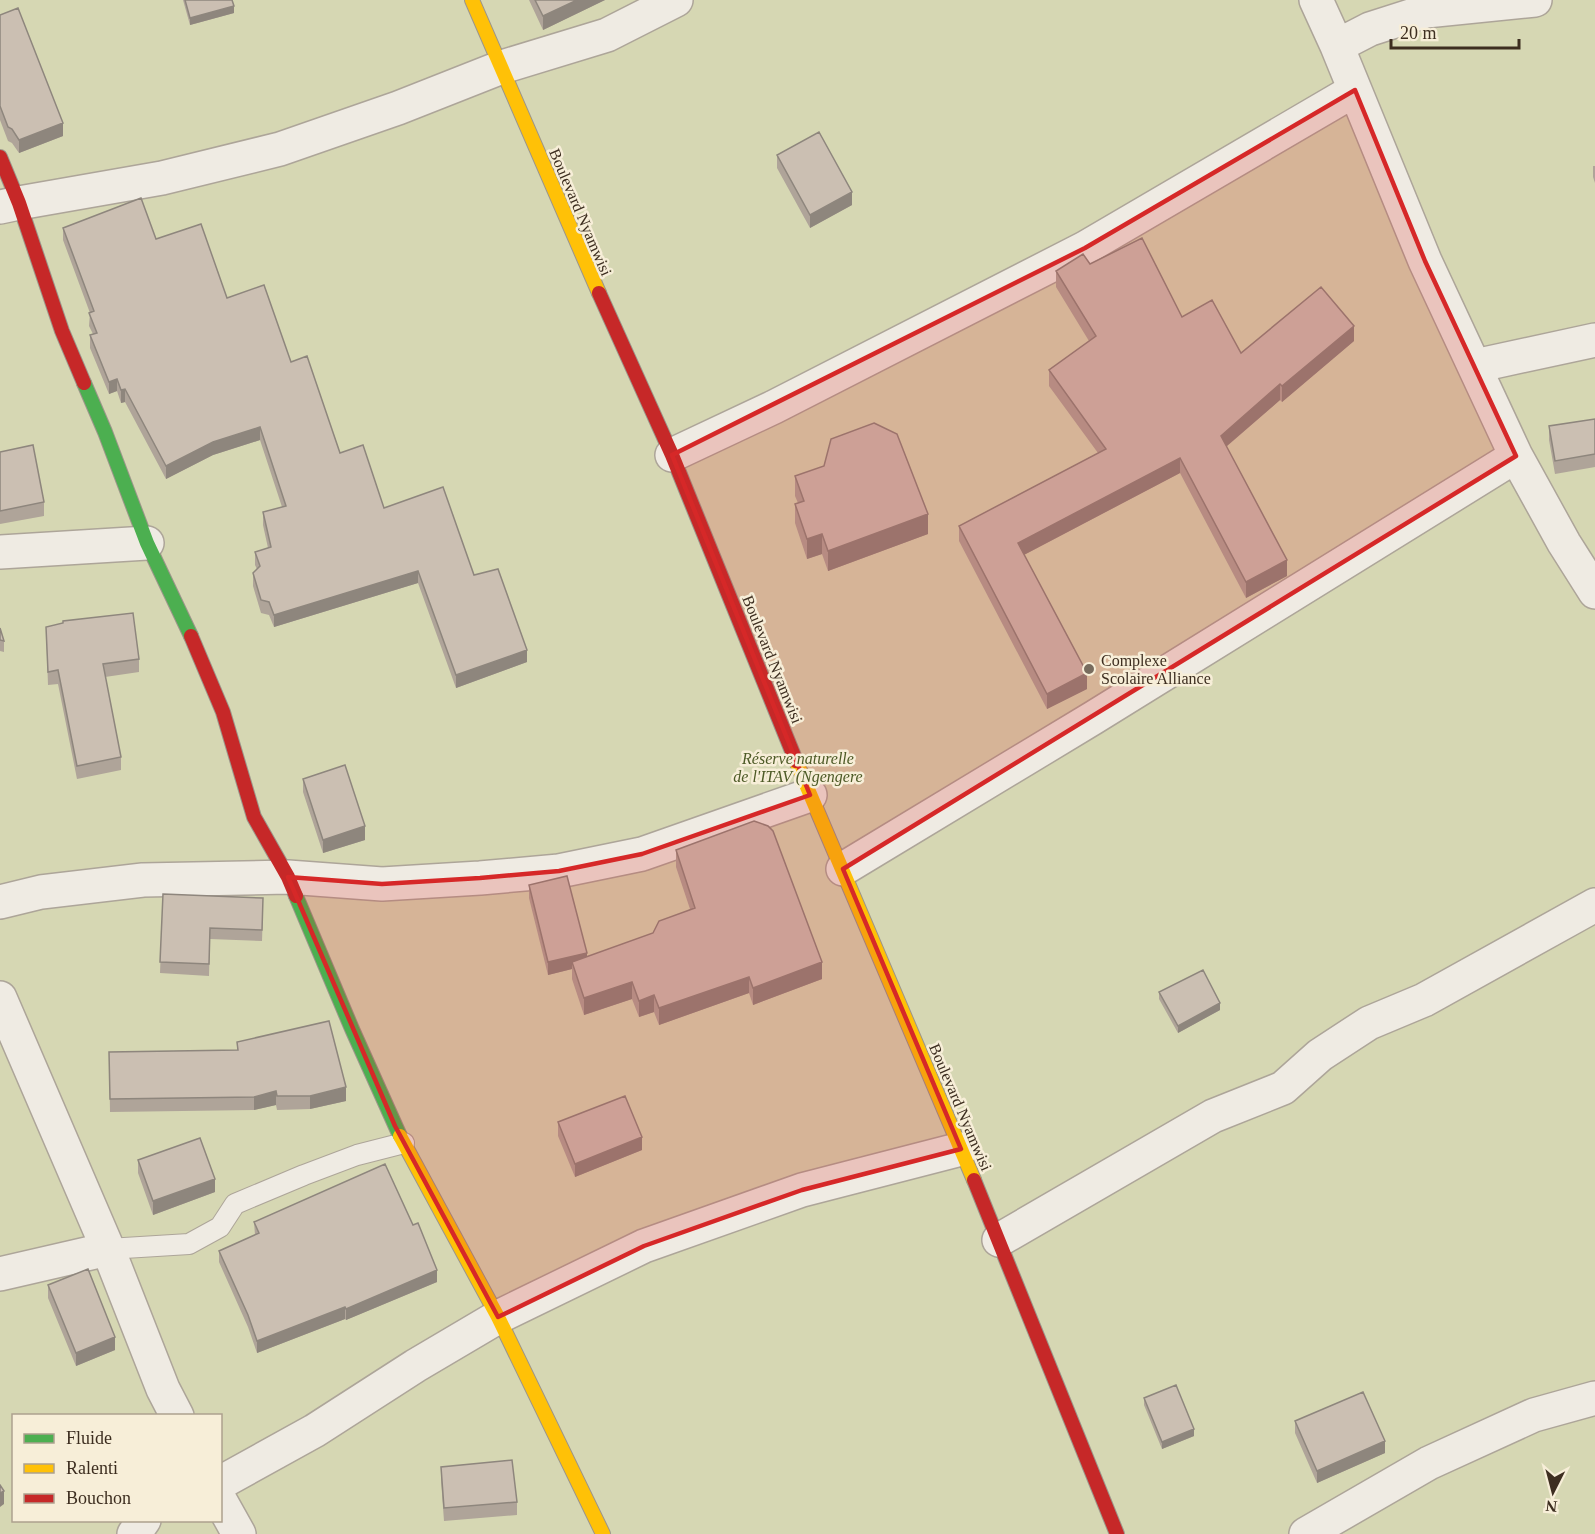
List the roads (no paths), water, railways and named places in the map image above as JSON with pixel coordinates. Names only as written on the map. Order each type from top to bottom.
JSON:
[{"type":"main road","name":"Boulevard Nyamwisi","points":[[472,0],[587,267],[672,455],[810,795],[999,1240],[1117,1534]]},
{"type":"main road","points":[[0,157],[9,205],[105,432],[147,543],[185,623],[223,712],[254,817],[288,877],[395,1126],[498,1317],[603,1534]]},
{"type":"street","points":[[9,205],[162,178],[280,149],[398,108],[502,67],[608,35],[676,0]]},
{"type":"street","points":[[1316,0],[1425,261],[1516,456],[1564,543],[1595,592]]},
{"type":"street","points":[[1337,46],[1370,29],[1426,11],[1535,0]]},
{"type":"street","points":[[672,455],[774,407],[1085,248],[1355,90]]},
{"type":"street","points":[[1475,366],[1595,340]]},
{"type":"street","points":[[843,869],[1093,718],[1516,456]]},
{"type":"street","points":[[0,552],[147,543]]},
{"type":"street","points":[[0,902],[41,892],[144,880],[288,877],[382,884],[559,871],[642,854],[810,795]]},
{"type":"street","points":[[999,1240],[1213,1116],[1283,1089],[1320,1055],[1369,1023],[1424,1000],[1595,905]]},
{"type":"street","points":[[0,998],[108,1249],[163,1389],[176,1414]]},
{"type":"street","points":[[222,1482],[314,1431],[415,1366],[498,1317],[644,1246],[802,1190],[961,1149]]},
{"type":"street","points":[[0,1274],[108,1249]]},
{"type":"street","points":[[1306,1534],[1429,1463],[1534,1415],[1595,1398]]},
{"type":"street","points":[[222,1504],[239,1534]]},
{"type":"street","points":[[134,1534],[143,1522]]},
{"type":"lane","points":[[108,1249],[189,1244],[220,1227],[235,1204],[357,1155],[404,1143]]},
{"type":"place","name":"Complexe Scolaire Alliance","points":[[1089,669]]},
{"type":"park label","name":"Réserve naturelle de l'ITAV (Ngengere","points":[[798,767]]}]
